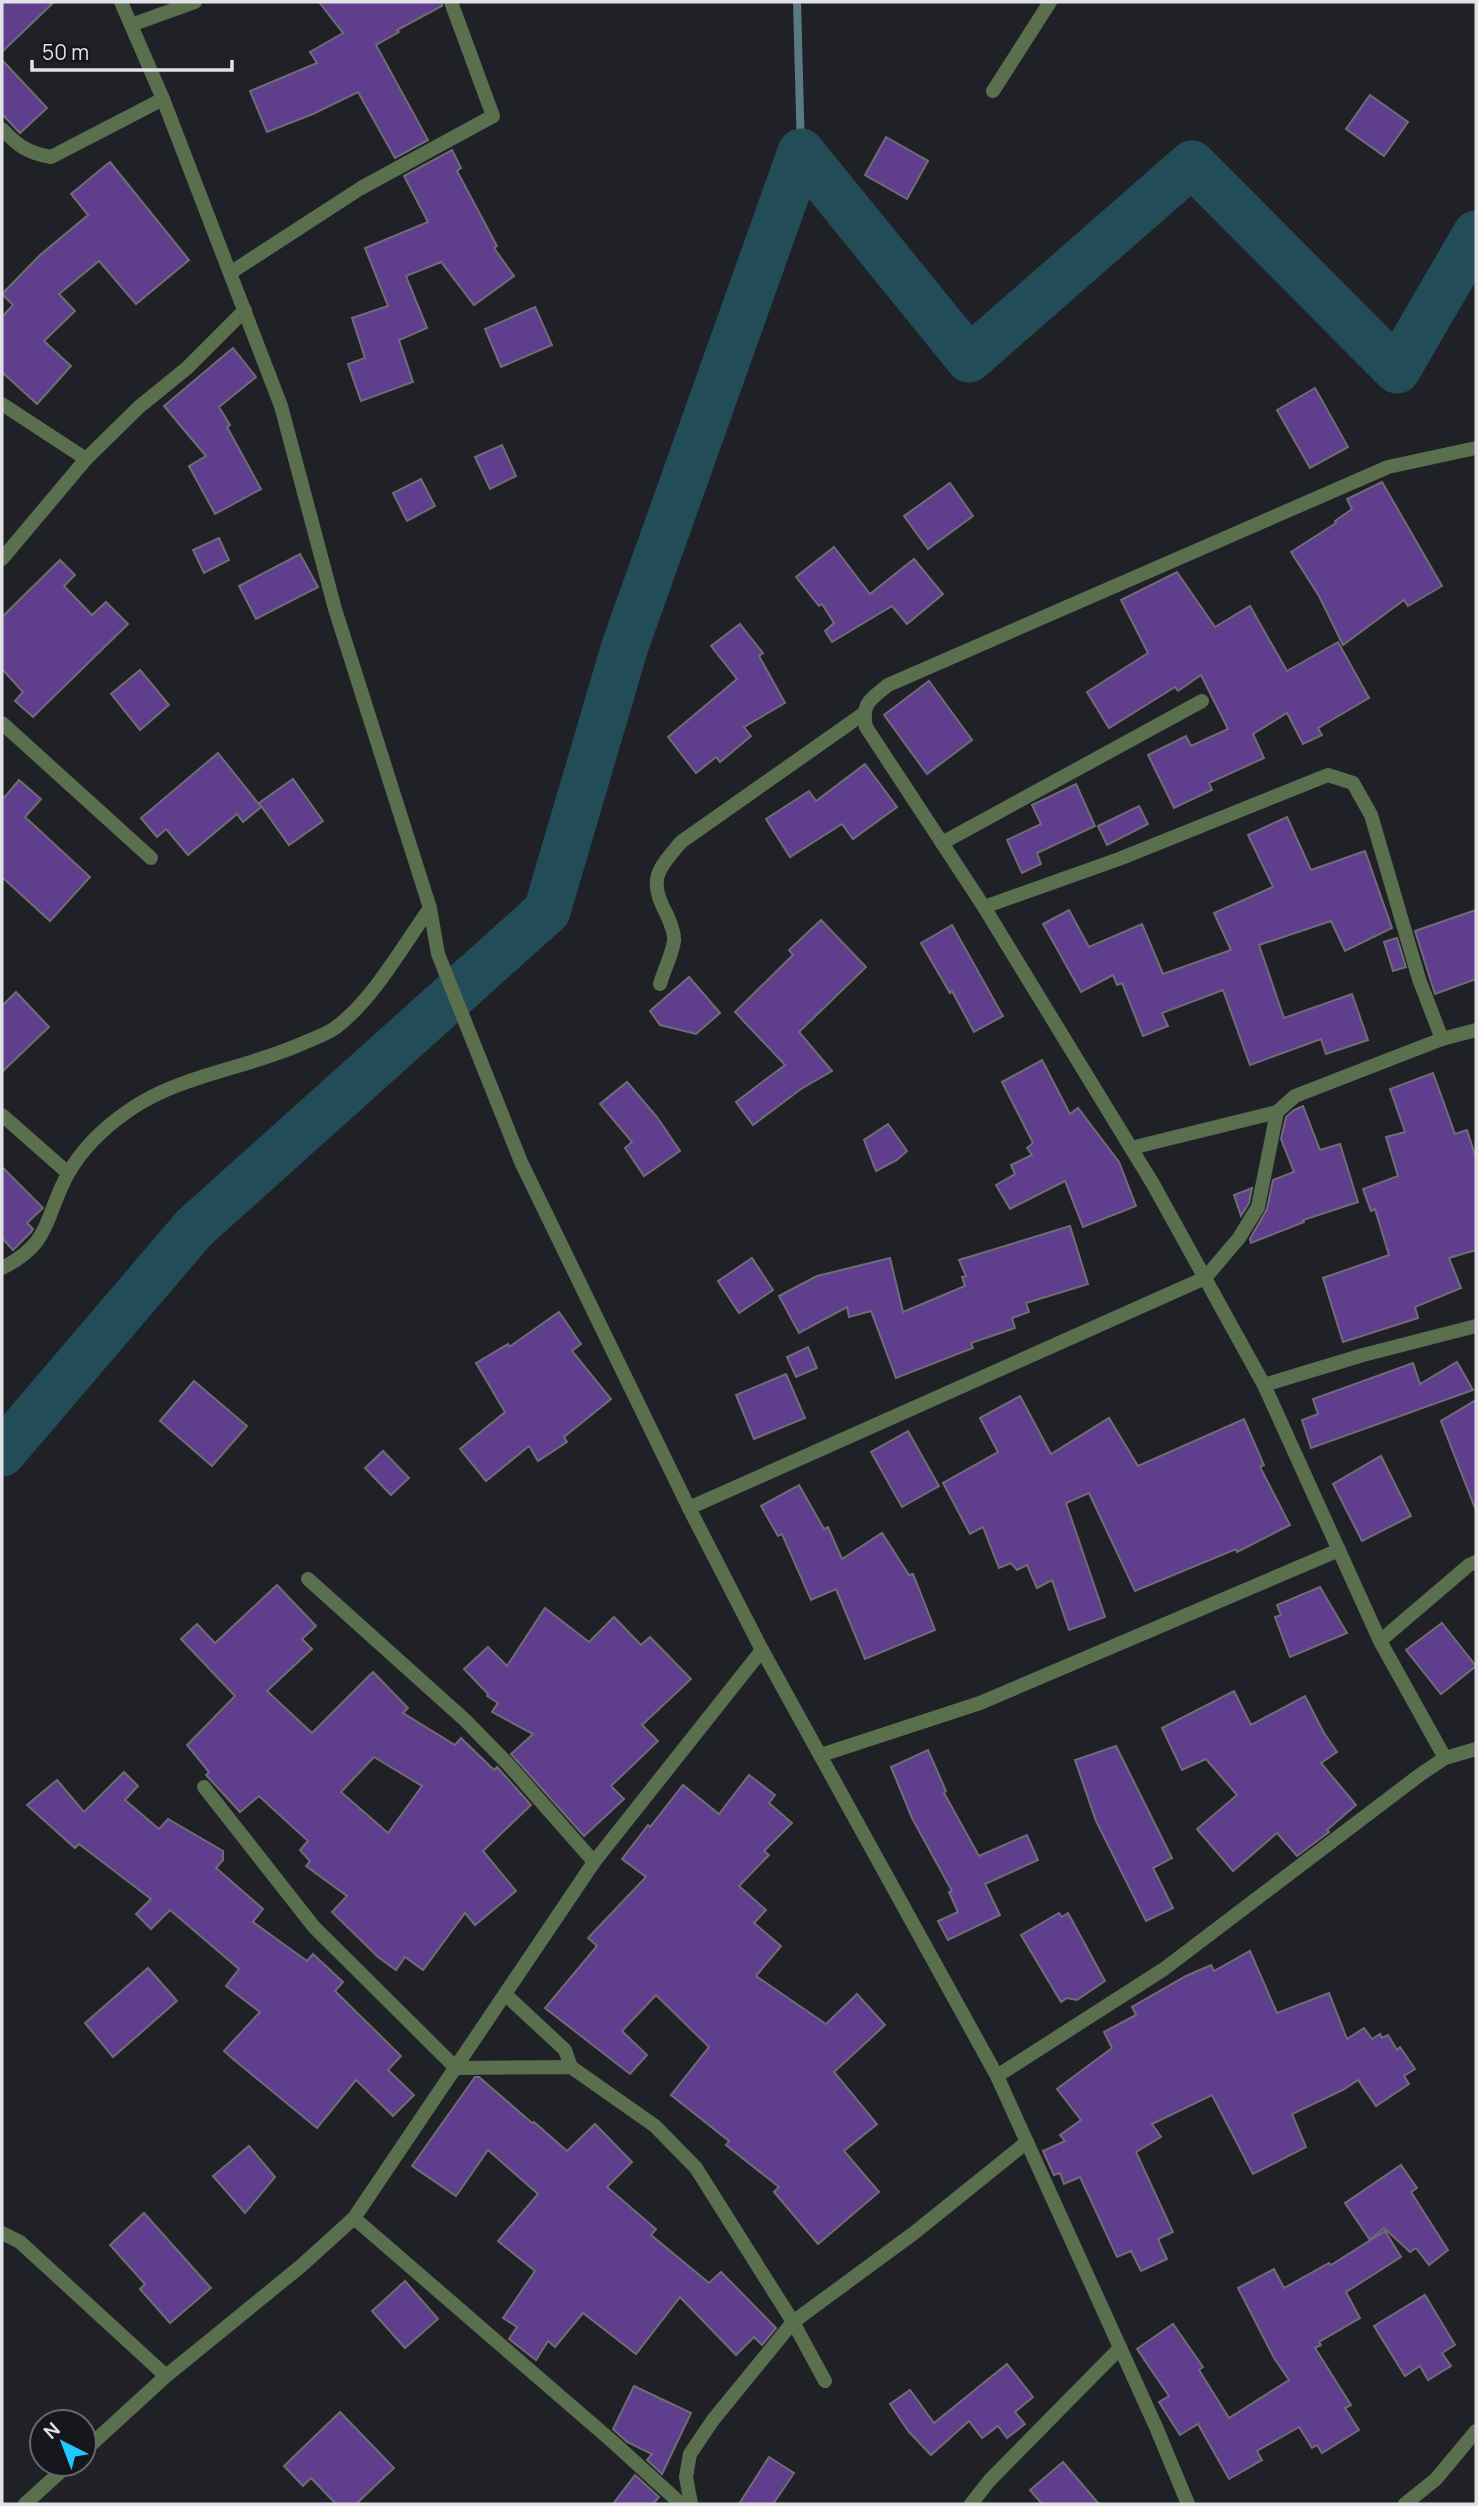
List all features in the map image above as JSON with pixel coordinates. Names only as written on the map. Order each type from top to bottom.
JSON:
[{"type":"street","points":[[121,2],[163,99],[281,406],[335,609],[430,908],[438,954],[521,1162],[689,1508],[762,1650],[997,2076],[1188,2504]]},
{"type":"street","points":[[131,25],[195,2]]},
{"type":"street","points":[[230,273],[361,188],[493,116],[451,2]]},
{"type":"street","points":[[993,91],[1051,2]]},
{"type":"street","points":[[2,129],[31,154],[51,157],[163,99]]},
{"type":"street","points":[[2,559],[86,459],[139,407],[187,368],[245,310]]},
{"type":"street","points":[[2,404],[86,459]]},
{"type":"street","points":[[660,984],[674,940],[669,919],[660,903],[656,884],[659,869],[681,842],[863,714],[868,701],[888,685],[1388,467],[1476,448]]},
{"type":"street","points":[[942,843],[1202,701]]},
{"type":"street","points":[[863,714],[866,727],[984,907],[1131,1148],[1205,1278],[1264,1385],[1380,1641],[1445,1758]]},
{"type":"street","points":[[2,723],[151,858]]},
{"type":"street","points":[[984,907],[1119,859],[1328,775],[1353,783],[1371,815],[1419,979],[1442,1039]]},
{"type":"street","points":[[2,1268],[20,1259],[39,1241],[68,1173],[85,1148],[129,1110],[182,1083],[276,1055],[334,1030],[364,1000],[430,908]]},
{"type":"street","points":[[1131,1148],[1277,1112],[1295,1096],[1442,1039],[1476,1030]]},
{"type":"street","points":[[689,1508],[1205,1278],[1239,1238],[1258,1208],[1277,1112]]},
{"type":"street","points":[[2,1115],[68,1173]]},
{"type":"street","points":[[1264,1385],[1363,1355],[1476,1326]]},
{"type":"street","points":[[821,1755],[980,1703],[1339,1550]]},
{"type":"street","points":[[1380,1641],[1469,1565],[1476,1562]]},
{"type":"street","points":[[308,1578],[465,1720],[508,1764],[594,1862]]},
{"type":"street","points":[[98,2438],[166,2376],[301,2266],[354,2218],[594,1862],[762,1650]]},
{"type":"street","points":[[997,2076],[1164,1969],[1420,1774],[1445,1758],[1476,1749]]},
{"type":"street","points":[[204,1787],[314,1927],[456,2068],[570,2067],[655,2126],[696,2168],[793,2322],[825,2381]]},
{"type":"street","points":[[505,1994],[565,2050],[570,2067]]},
{"type":"street","points":[[691,2504],[686,2477],[690,2454],[713,2420],[793,2322],[914,2233],[1027,2143]]},
{"type":"street","points":[[354,2218],[681,2504]]},
{"type":"street","points":[[2,2232],[20,2242],[166,2376]]},
{"type":"street","points":[[971,2504],[989,2481],[1120,2348]]},
{"type":"street","points":[[1405,2504],[1437,2479],[1476,2431]]},
{"type":"street","points":[[25,2504],[54,2478]]},
{"type":"building","points":[[2,2],[54,2],[2,52]]},
{"type":"building","points":[[319,2],[442,2],[442,6],[397,30],[399,32],[376,45],[428,140],[395,158],[358,92],[267,132],[250,91],[317,63],[310,52],[343,33]]},
{"type":"building","points":[[2,60],[47,108],[20,133],[2,114]]},
{"type":"building","points":[[1370,95],[1408,122],[1384,156],[1346,129]]},
{"type":"building","points":[[886,137],[928,161],[907,199],[865,175]]},
{"type":"building","points":[[452,150],[461,168],[457,171],[497,246],[494,248],[514,276],[474,305],[441,262],[406,276],[427,328],[399,340],[413,382],[361,401],[348,364],[365,358],[352,318],[388,306],[365,248],[428,222],[404,176]]},
{"type":"building","points":[[110,162],[189,260],[136,304],[99,261],[59,294],[75,311],[44,341],[71,366],[37,404],[2,372],[2,317],[13,305],[2,294],[40,255],[88,215],[71,194]]},
{"type":"building","points":[[535,307],[552,345],[501,367],[485,329]]},
{"type":"building","points":[[233,348],[256,377],[219,407],[261,489],[215,514],[189,466],[206,456],[164,406]]},
{"type":"building","points":[[1315,388],[1348,447],[1310,468],[1277,410]]},
{"type":"building","points":[[502,445],[516,476],[490,489],[475,457]]},
{"type":"building","points":[[421,479],[435,506],[407,521],[393,493]]},
{"type":"building","points":[[1382,482],[1442,586],[1408,606],[1404,600],[1343,645],[1319,596],[1291,552],[1336,523],[1335,521],[1352,509],[1347,499]]},
{"type":"building","points":[[950,483],[973,516],[928,549],[904,516]]},
{"type":"building","points":[[219,538],[229,560],[204,573],[193,550]]},
{"type":"building","points":[[834,547],[870,594],[914,559],[943,594],[907,624],[892,606],[832,642],[825,631],[834,623],[822,604],[819,606],[796,577]]},
{"type":"building","points":[[300,554],[318,587],[256,619],[239,586]]},
{"type":"building","points":[[60,560],[75,575],[64,586],[92,615],[106,602],[128,624],[33,717],[15,701],[23,692],[2,669],[2,617]]},
{"type":"building","points":[[1177,572],[1215,627],[1250,606],[1287,671],[1338,642],[1369,698],[1318,728],[1322,735],[1303,744],[1287,713],[1253,734],[1264,758],[1209,783],[1212,790],[1174,808],[1148,755],[1186,736],[1191,746],[1228,729],[1201,675],[1178,691],[1175,687],[1109,728],[1087,692],[1148,653],[1121,600]]},
{"type":"building","points":[[740,624],[763,653],[759,656],[785,703],[744,727],[751,736],[720,762],[716,757],[696,773],[668,737],[737,679],[711,646]]},
{"type":"building","points":[[140,670],[169,705],[140,730],[111,694]]},
{"type":"building","points":[[929,681],[972,740],[927,774],[884,715]]},
{"type":"building","points":[[218,753],[261,807],[243,822],[237,814],[188,855],[166,829],[157,837],[141,818]]},
{"type":"building","points":[[865,764],[897,807],[853,839],[842,824],[790,857],[766,819],[809,791],[816,801]]},
{"type":"building","points":[[293,779],[323,821],[289,845],[259,803]]},
{"type":"building","points":[[19,780],[41,799],[25,817],[90,877],[50,921],[2,877],[2,796],[4,798]]},
{"type":"building","points":[[1076,784],[1095,826],[1037,853],[1041,864],[1022,873],[1007,840],[1041,824],[1032,805]]},
{"type":"building","points":[[1139,806],[1148,824],[1107,845],[1098,826]]},
{"type":"building","points":[[1287,817],[1311,870],[1365,851],[1392,928],[1345,951],[1331,921],[1259,945],[1284,1018],[1352,994],[1368,1040],[1326,1054],[1321,1039],[1250,1065],[1223,990],[1162,1013],[1168,1026],[1143,1036],[1122,983],[1117,985],[1113,975],[1081,992],[1043,924],[1069,910],[1089,947],[1142,924],[1163,974],[1231,950],[1214,913],[1273,887],[1248,835]]},
{"type":"building","points":[[1476,910],[1476,979],[1435,994],[1415,931]]},
{"type":"building","points":[[821,920],[866,967],[799,1032],[832,1071],[801,1089],[753,1125],[736,1102],[785,1065],[735,1012],[793,955],[789,950]]},
{"type":"building","points":[[952,925],[1003,1016],[974,1032],[921,943]]},
{"type":"building","points":[[1397,938],[1406,967],[1393,971],[1384,942]]},
{"type":"building","points":[[689,977],[720,1013],[696,1034],[660,1025],[650,1011]]},
{"type":"building","points":[[16,992],[49,1027],[2,1072],[2,1006]]},
{"type":"building","points":[[1042,1060],[1070,1114],[1078,1108],[1119,1162],[1136,1206],[1083,1227],[1065,1181],[1010,1209],[996,1185],[1015,1174],[1011,1165],[1032,1155],[1027,1148],[1033,1143],[1002,1082]]},
{"type":"building","points":[[1433,1073],[1455,1134],[1467,1130],[1476,1158],[1476,1250],[1449,1258],[1461,1288],[1415,1307],[1418,1318],[1343,1342],[1323,1278],[1389,1255],[1375,1209],[1371,1211],[1363,1189],[1398,1176],[1386,1137],[1405,1132],[1390,1089]]},
{"type":"building","points":[[627,1082],[657,1117],[680,1151],[644,1176],[625,1148],[632,1142],[600,1104]]},
{"type":"building","points":[[1303,1106],[1320,1150],[1340,1144],[1358,1202],[1303,1220],[1304,1222],[1251,1243],[1250,1239],[1267,1209],[1273,1180],[1294,1172],[1281,1139],[1286,1117]]},
{"type":"building","points":[[888,1124],[907,1151],[897,1160],[876,1171],[864,1140]]},
{"type":"building","points":[[2,1167],[43,1208],[27,1223],[33,1229],[13,1250],[2,1238]]},
{"type":"building","points":[[1252,1188],[1249,1203],[1241,1216],[1234,1195]]},
{"type":"building","points":[[1070,1226],[1088,1284],[1026,1303],[1029,1312],[1012,1318],[1015,1328],[971,1343],[973,1348],[896,1378],[871,1311],[849,1317],[847,1307],[799,1333],[779,1296],[817,1276],[890,1258],[903,1312],[965,1286],[962,1277],[966,1276],[959,1260]]},
{"type":"building","points":[[752,1258],[773,1290],[739,1313],[718,1281]]},
{"type":"building","points":[[559,1312],[581,1344],[572,1351],[611,1399],[564,1437],[567,1442],[538,1461],[529,1446],[486,1481],[460,1449],[505,1412],[476,1363],[508,1344],[509,1347]]},
{"type":"building","points":[[808,1347],[817,1368],[796,1377],[787,1357]]},
{"type":"building","points":[[1457,1362],[1473,1390],[1311,1448],[1302,1420],[1318,1414],[1313,1399],[1413,1363],[1420,1384]]},
{"type":"building","points":[[786,1374],[805,1418],[754,1439],[736,1395]]},
{"type":"building","points":[[194,1381],[247,1426],[212,1466],[160,1421]]},
{"type":"building","points":[[1020,1396],[1051,1454],[1109,1418],[1138,1466],[1244,1419],[1264,1465],[1260,1467],[1290,1525],[1237,1552],[1236,1549],[1135,1591],[1089,1493],[1066,1503],[1105,1617],[1069,1630],[1052,1580],[1037,1588],[1027,1565],[1017,1570],[1011,1563],[999,1568],[983,1527],[970,1534],[943,1483],[998,1452],[980,1418]]},
{"type":"building","points":[[1476,1400],[1476,1508],[1475,1508],[1441,1421]]},
{"type":"building","points":[[908,1431],[939,1486],[902,1507],[871,1452]]},
{"type":"building","points":[[383,1451],[409,1478],[391,1495],[365,1468]]},
{"type":"building","points":[[1381,1456],[1411,1516],[1362,1541],[1333,1484]]},
{"type":"building","points":[[799,1485],[824,1529],[828,1527],[842,1559],[882,1533],[909,1575],[913,1574],[935,1630],[865,1659],[836,1589],[811,1600],[782,1534],[778,1536],[761,1506]]},
{"type":"building","points":[[277,1585],[316,1626],[302,1639],[312,1649],[267,1691],[312,1733],[373,1672],[408,1708],[403,1713],[455,1745],[461,1738],[494,1770],[497,1767],[531,1805],[483,1851],[516,1891],[475,1925],[465,1913],[423,1970],[405,1957],[396,1970],[378,1957],[332,1912],[347,1896],[306,1866],[310,1861],[300,1850],[308,1841],[259,1796],[240,1812],[206,1775],[209,1772],[187,1745],[235,1696],[181,1639],[197,1624],[215,1643]],"holes":[[[374,1757],[422,1786],[388,1833],[341,1792]]]},
{"type":"building","points":[[1320,1587],[1347,1633],[1290,1657],[1275,1617],[1281,1615],[1277,1605]]},
{"type":"building","points":[[545,1608],[589,1642],[614,1617],[641,1645],[650,1637],[691,1679],[642,1725],[658,1741],[611,1786],[624,1799],[584,1836],[511,1754],[533,1734],[492,1712],[498,1703],[487,1696],[464,1669],[488,1647],[507,1666]]},
{"type":"building","points":[[1442,1623],[1476,1666],[1441,1694],[1406,1650]]},
{"type":"building","points":[[1234,1691],[1251,1725],[1305,1696],[1337,1752],[1321,1763],[1356,1805],[1327,1830],[1329,1832],[1297,1856],[1277,1833],[1233,1871],[1197,1829],[1237,1795],[1206,1759],[1182,1770],[1162,1728]]},
{"type":"building","points":[[1116,1746],[1172,1858],[1153,1868],[1173,1908],[1146,1921],[1096,1821],[1075,1760]]},
{"type":"building","points":[[928,1750],[946,1791],[944,1793],[979,1856],[1027,1835],[1038,1860],[985,1884],[1000,1915],[948,1940],[938,1921],[958,1912],[949,1892],[952,1891],[912,1818],[891,1767]]},
{"type":"building","points":[[124,1772],[138,1786],[125,1800],[159,1829],[168,1819],[223,1851],[223,1860],[216,1868],[263,1909],[253,1922],[307,1961],[313,1954],[343,1982],[335,1991],[401,2056],[388,2070],[414,2095],[393,2116],[356,2080],[317,2128],[233,2059],[224,2051],[260,2012],[226,1986],[239,1969],[170,1910],[151,1929],[136,1914],[151,1899],[79,1844],[75,1848],[27,1805],[57,1780],[84,1812]]},
{"type":"building","points":[[749,1775],[775,1795],[769,1803],[792,1823],[764,1851],[769,1855],[739,1886],[766,1910],[754,1923],[781,1946],[756,1976],[826,2024],[857,1994],[885,2025],[834,2072],[877,2124],[844,2151],[879,2192],[818,2244],[774,2192],[779,2187],[726,2145],[729,2141],[671,2095],[709,2047],[656,1995],[622,2031],[647,2055],[630,2074],[545,2008],[597,1946],[588,1938],[646,1877],[622,1859],[683,1785],[719,1814]]},
{"type":"building","points":[[1059,1913],[1062,1917],[1068,1913],[1105,1981],[1077,2000],[1067,1998],[1061,2002],[1021,1935]]},
{"type":"building","points":[[1250,1951],[1277,2013],[1329,1993],[1347,2039],[1364,2028],[1372,2039],[1380,2034],[1382,2038],[1388,2035],[1397,2050],[1400,2047],[1415,2069],[1404,2076],[1409,2084],[1376,2106],[1358,2080],[1292,2114],[1306,2147],[1253,2174],[1212,2095],[1152,2124],[1161,2137],[1136,2152],[1173,2232],[1158,2239],[1167,2259],[1141,2271],[1131,2251],[1117,2257],[1080,2177],[1064,2184],[1060,2173],[1054,2175],[1043,2151],[1065,2141],[1060,2135],[1081,2120],[1057,2089],[1112,2048],[1104,2032],[1136,2015],[1132,2007],[1186,1976],[1211,1965],[1214,1971]]},
{"type":"building","points":[[148,1968],[177,2001],[113,2057],[85,2023]]},
{"type":"building","points":[[475,2077],[479,2077],[567,2151],[595,2124],[632,2162],[607,2187],[656,2229],[651,2235],[709,2283],[721,2272],[776,2328],[762,2345],[754,2337],[736,2355],[680,2297],[636,2354],[583,2313],[555,2347],[548,2341],[536,2360],[509,2339],[517,2327],[503,2318],[535,2271],[498,2241],[538,2194],[488,2150],[456,2196],[412,2166]]},
{"type":"building","points":[[249,2146],[275,2177],[245,2213],[213,2176]]},
{"type":"building","points":[[1401,2165],[1417,2188],[1411,2192],[1448,2250],[1429,2265],[1416,2248],[1410,2252],[1384,2228],[1370,2240],[1345,2203]]},
{"type":"building","points":[[144,2213],[211,2288],[170,2323],[140,2289],[145,2284],[110,2245]]},
{"type":"building","points":[[1385,2231],[1401,2257],[1346,2292],[1360,2318],[1319,2342],[1321,2345],[1315,2348],[1351,2405],[1345,2408],[1359,2430],[1322,2453],[1317,2445],[1312,2448],[1299,2427],[1257,2451],[1262,2460],[1229,2479],[1198,2424],[1180,2435],[1159,2402],[1169,2396],[1137,2349],[1173,2324],[1203,2367],[1199,2370],[1229,2418],[1289,2380],[1274,2358],[1238,2288],[1274,2269],[1284,2288],[1329,2263],[1331,2265]]},
{"type":"building","points":[[405,2281],[438,2319],[405,2348],[372,2311]]},
{"type":"building","points":[[1425,2295],[1455,2345],[1442,2353],[1451,2366],[1428,2380],[1420,2366],[1405,2376],[1374,2326]]},
{"type":"building","points":[[1007,2364],[1033,2397],[1015,2412],[1025,2424],[1007,2438],[998,2426],[982,2438],[969,2421],[931,2455],[909,2432],[890,2404],[910,2390],[934,2423]]},
{"type":"building","points":[[634,2386],[691,2413],[662,2474],[647,2460],[652,2454],[627,2442],[613,2429]]},
{"type":"building","points":[[340,2412],[394,2468],[356,2504],[336,2504],[311,2478],[303,2486],[284,2466]]},
{"type":"building","points":[[769,2457],[794,2473],[773,2504],[739,2504]]},
{"type":"building","points":[[1063,2462],[1099,2504],[1042,2504],[1030,2490]]},
{"type":"building","points":[[635,2475],[659,2497],[653,2504],[613,2504]]},
{"type":"waterway","points":[[797,2],[801,152]]},
{"type":"waterway","points":[[2,1453],[194,1228],[547,911],[625,646],[801,152],[969,359],[1192,164],[1397,370],[1476,234]]}]
